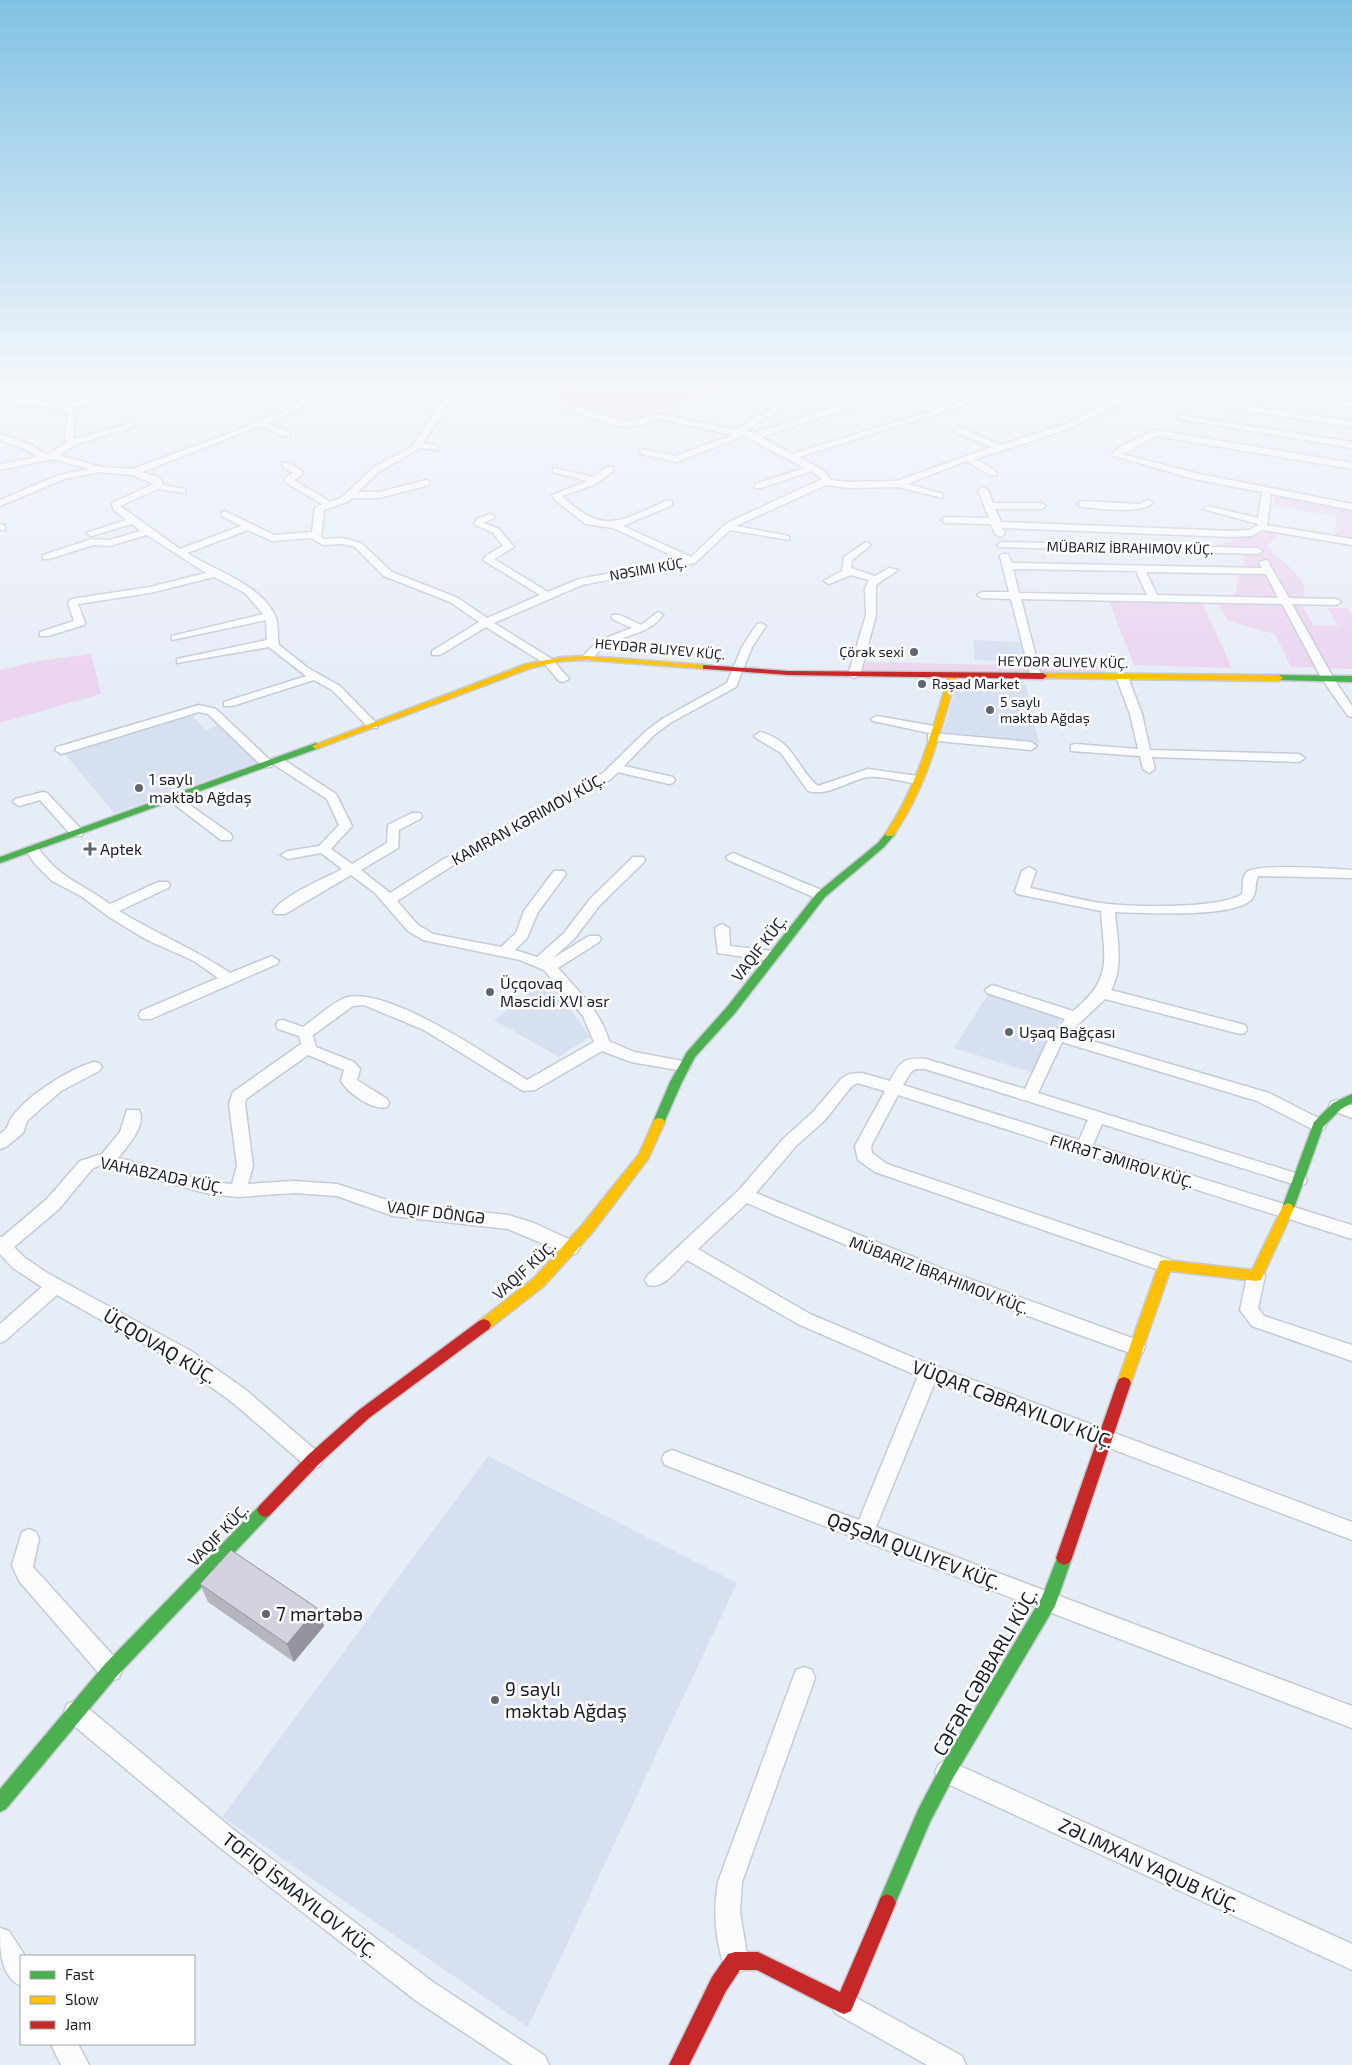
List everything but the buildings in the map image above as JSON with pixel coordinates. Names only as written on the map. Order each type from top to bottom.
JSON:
[{"type":"street","points":[[0,503],[49,482]]},
{"type":"street","points":[[157,486],[159,482]]},
{"type":"street","points":[[292,482],[329,505]]},
{"type":"street","points":[[364,482],[352,495],[340,502],[318,510],[316,538],[323,542],[343,540],[358,545],[388,574],[454,600],[548,661],[563,679]]},
{"type":"street","points":[[352,495],[378,495],[425,482]]},
{"type":"street","points":[[591,482],[561,492],[557,495],[558,498],[584,520],[615,526],[692,561]]},
{"type":"street","points":[[758,486],[769,482]]},
{"type":"street","name":"NƏSIMI KÜÇ.","points":[[436,653],[487,622],[547,595],[592,578],[692,561],[738,520],[824,482]]},
{"type":"street","points":[[827,482],[849,486],[902,482]]},
{"type":"street","points":[[1227,482],[1352,507]]},
{"type":"street","points":[[898,484],[940,496]]},
{"type":"street","points":[[182,491],[157,486],[115,505],[148,532],[216,574],[248,588],[270,616],[273,626],[272,643]]},
{"type":"street","points":[[983,490],[997,523],[1035,676]]},
{"type":"street","points":[[946,520],[997,523],[1120,518],[1251,532],[1262,524],[1267,490]]},
{"type":"street","points":[[615,526],[669,503]]},
{"type":"street","points":[[1082,504],[1120,518],[1148,503]]},
{"type":"street","points":[[990,506],[1041,506]]},
{"type":"street","points":[[1208,509],[1262,524],[1352,542]]},
{"type":"street","points":[[225,514],[272,538],[316,535]]},
{"type":"street","points":[[490,517],[480,521],[479,524],[496,532],[509,548],[490,556],[488,560],[547,595]]},
{"type":"street","points":[[91,533],[133,521]]},
{"type":"street","points":[[181,552],[249,526]]},
{"type":"street","points":[[727,528],[786,538]]},
{"type":"street","points":[[46,556],[92,542],[109,543],[148,532]]},
{"type":"street","points":[[1251,532],[1258,551],[1328,679],[1352,714]]},
{"type":"street","points":[[848,572],[846,570],[847,559],[866,545]]},
{"type":"street","name":"MÜBARIZ İBRAHIMOV KÜÇ.","points":[[1002,545],[1258,551]]},
{"type":"street","points":[[1008,566],[1269,571]]},
{"type":"street","points":[[1140,569],[1153,598]]},
{"type":"street","points":[[854,675],[872,615],[873,605],[868,593],[869,587],[876,579],[893,570]]},
{"type":"street","points":[[829,581],[848,572],[876,579]]},
{"type":"street","points":[[44,634],[80,623],[73,603],[75,601],[150,590],[216,574]]},
{"type":"street","points":[[982,595],[1336,602]]},
{"type":"street","points":[[587,658],[590,652],[600,644],[654,621],[658,615]]},
{"type":"street","points":[[176,638],[270,616]]},
{"type":"street","points":[[616,617],[640,628]]},
{"type":"street","name":"KAMRAN KƏRIMOV KÜÇ.","points":[[388,900],[447,863],[607,776],[618,768],[650,734],[678,714],[732,685],[747,647],[761,626]]},
{"type":"street","points":[[181,661],[272,643]]},
{"type":"street","points":[[272,643],[296,664],[336,688],[373,726]]},
{"type":"street","name":"HEYDƏR ƏLIYEV KÜÇ.","points":[[0,860],[548,661],[587,658],[739,671],[854,675],[1352,679]]},
{"type":"street","name":"VAQIF KÜÇ.","points":[[3,1791],[111,1670],[313,1460],[364,1414],[511,1305],[539,1282],[571,1248],[644,1156],[683,1066],[821,895],[890,836],[907,812],[953,675]]},
{"type":"street","points":[[228,704],[316,676]]},
{"type":"street","points":[[1122,677],[1136,714],[1147,753],[1149,769]]},
{"type":"street","points":[[61,750],[199,708],[212,711],[272,762],[332,797],[346,826],[324,848],[288,855]]},
{"type":"street","points":[[877,719],[933,733],[1031,746]]},
{"type":"street","points":[[760,736],[781,746],[792,756],[808,784],[818,790],[868,773],[918,780]]},
{"type":"street","points":[[1075,748],[1147,753],[1299,758]]},
{"type":"street","points":[[618,768],[669,780]]},
{"type":"street","points":[[19,802],[43,796],[77,833]]},
{"type":"street","points":[[174,798],[226,837]]},
{"type":"street","points":[[280,911],[301,895],[353,871],[393,845],[393,828],[416,816]]},
{"type":"street","points":[[324,848],[379,889],[413,928],[428,937],[504,953],[544,964],[594,1021],[600,1031],[602,1044],[613,1052],[637,1060],[683,1066]]},
{"type":"street","points":[[32,849],[40,861],[58,878],[86,893],[152,937],[199,958],[229,978]]},
{"type":"street","points":[[733,857],[821,895]]},
{"type":"street","points":[[544,964],[569,936],[595,902],[638,860]]},
{"type":"street","points":[[1029,871],[1022,891],[1108,908],[1193,908],[1234,902],[1245,898],[1250,891],[1250,877],[1254,873],[1264,871],[1352,874]]},
{"type":"street","points":[[504,953],[522,935],[531,911],[560,874]]},
{"type":"street","points":[[109,910],[163,885]]},
{"type":"street","points":[[1029,1096],[1059,1036],[1102,992],[1109,978],[1111,959],[1108,908]]},
{"type":"street","points":[[722,928],[722,947],[727,952],[758,953],[773,956]]},
{"type":"street","points":[[544,964],[594,939]]},
{"type":"street","points":[[146,1015],[272,961]]},
{"type":"street","points":[[992,990],[1076,1017]]},
{"type":"street","points":[[1102,992],[1240,1029]]},
{"type":"street","points":[[306,1033],[349,1002],[365,1000],[429,1026],[523,1085],[529,1086],[602,1044]]},
{"type":"street","points":[[283,1025],[306,1033]]},
{"type":"street","points":[[306,1033],[309,1044],[307,1049],[349,1066],[352,1069],[349,1080],[352,1086],[381,1103]]},
{"type":"street","points":[[1059,1036],[1263,1098],[1292,1110],[1318,1125]]},
{"type":"street","name":"VAHABZADƏ KÜÇ.","points":[[1,1244],[53,1204],[86,1164],[92,1160],[106,1160],[210,1188],[238,1191],[245,1166],[237,1104],[239,1096],[307,1049]]},
{"type":"street","points":[[1256,1276],[1165,1265],[881,1168],[864,1156],[863,1146],[905,1068],[913,1063],[1029,1096],[1299,1180]]},
{"type":"street","points":[[0,1143],[17,1129],[19,1119],[55,1087],[94,1067]]},
{"type":"street","name":"FIKRƏT ƏMIROV KÜÇ.","points":[[654,1280],[745,1195],[846,1083],[854,1078],[862,1078],[1352,1232]]},
{"type":"street","points":[[1352,1098],[1337,1106],[1318,1125],[1286,1212],[1256,1276],[1249,1310],[1258,1321],[1352,1353]]},
{"type":"street","points":[[1337,1106],[1352,1112]]},
{"type":"street","points":[[106,1160],[127,1135],[132,1126],[133,1114]]},
{"type":"street","points":[[1083,1149],[1097,1117]]},
{"type":"street","name":"VAQIF DÖNGƏ","points":[[238,1191],[299,1188],[351,1193],[393,1209],[508,1222],[528,1228],[571,1248]]},
{"type":"street","name":"MÜBARIZ İBRAHIMOV KÜÇ.","points":[[745,1195],[830,1233],[914,1267],[1136,1347]]},
{"type":"street","name":"ÜÇQOVAQ KÜÇ.","points":[[1,1244],[19,1264],[184,1357],[239,1396],[313,1460]]},
{"type":"street","points":[[686,1251],[804,1319],[929,1372],[1352,1531]]},
{"type":"street","points":[[844,2004],[924,1816],[947,1772],[1048,1602],[1106,1440],[1165,1265]]},
{"type":"street","points":[[0,1335],[55,1286]]},
{"type":"street","points":[[864,1532],[929,1372]]},
{"type":"street","name":"QƏŞƏM QULIYEV KÜÇ.","points":[[672,1459],[1352,1717]]},
{"type":"street","points":[[29,1539],[22,1565],[26,1574],[111,1670]]},
{"type":"street","points":[[679,2065],[719,1984],[735,1961],[726,1904],[730,1882],[804,1678]]},
{"type":"street","points":[[75,1712],[226,1838],[424,1991],[536,2065]]},
{"type":"street","name":"ZƏLIMXAN YAQUB KÜÇ.","points":[[947,1772],[1352,1958]]},
{"type":"street","points":[[0,1940],[20,1971]]},
{"type":"street","points":[[735,1961],[758,1961],[844,2004],[953,2065]]},
{"type":"street","points":[[65,2045],[76,2065]]},
{"type":"shaded area","points":[[1274,494],[1352,510],[1352,538],[1334,535],[1337,516],[1275,506]]},
{"type":"shaded area","points":[[1261,531],[1271,531],[1278,535],[1267,546],[1300,579],[1304,586],[1302,606],[1314,625],[1338,626],[1328,608],[1348,608],[1352,616],[1352,669],[1291,667],[1275,634],[1228,621],[1218,603],[1232,597],[1236,592],[1245,559],[1235,548],[1215,545],[1233,541],[1233,537]]},
{"type":"shaded area","points":[[1109,601],[1202,602],[1232,668],[1134,665]]},
{"type":"shaded area","points":[[973,640],[1021,642],[1027,662],[975,660]]},
{"type":"shaded area","points":[[91,654],[101,694],[0,723],[0,670],[39,661]]},
{"type":"shaded area","points":[[864,662],[999,665],[1004,669],[1020,669],[1021,665],[1103,666],[1108,675],[861,672]]},
{"type":"shaded area","name":"5 saylı məktəb Ağdaş","points":[[957,683],[1026,685],[1039,743],[942,735]]},
{"type":"shaded area","name":"1 saylı məktəb Ağdaş","points":[[189,712],[206,730],[219,725],[257,762],[114,813],[65,754]]},
{"type":"shaded area","points":[[548,978],[590,1037],[559,1057],[494,1020]]},
{"type":"shaded area","name":"Uşaq Bağçası","points":[[988,994],[1061,1017],[1033,1073],[954,1048]]},
{"type":"shaded area","name":"9 saylı məktəb Ağdaş","points":[[488,1456],[737,1583],[528,2027],[222,1817]]},
{"type":"traffic: fast","points":[[1279,678],[1352,679]]},
{"type":"traffic: fast","points":[[0,860],[316,746]]},
{"type":"traffic: fast","points":[[659,1122],[676,1082],[691,1055],[731,1010],[821,895],[881,845],[890,834]]},
{"type":"traffic: fast","points":[[1288,1208],[1318,1125],[1337,1106],[1352,1098]]},
{"type":"traffic: fast","points":[[0,1803],[111,1670],[265,1510]]},
{"type":"traffic: fast","points":[[887,1903],[924,1816],[947,1772],[1049,1601],[1064,1558]]},
{"type":"traffic: slow","points":[[316,746],[529,666],[562,659],[587,658],[706,667]]},
{"type":"traffic: slow","points":[[890,834],[901,818],[920,780],[953,675]]},
{"type":"traffic: slow","points":[[1043,676],[1279,678]]},
{"type":"traffic: slow","points":[[484,1325],[539,1282],[587,1229],[644,1156],[659,1122]]},
{"type":"traffic: slow","points":[[1124,1383],[1165,1265],[1256,1276],[1288,1208]]},
{"type":"traffic: jam","points":[[706,667],[788,673],[1043,676]]},
{"type":"traffic: jam","points":[[265,1510],[313,1460],[364,1414],[484,1325]]},
{"type":"traffic: jam","points":[[1064,1558],[1124,1383]]},
{"type":"traffic: jam","points":[[679,2065],[719,1984],[735,1961],[758,1961],[844,2004],[887,1903]]},
{"type":"place","name":"Çörək sexi","points":[[914,652]]},
{"type":"place","name":"Rəşad Market","points":[[922,684]]},
{"type":"place","name":"5 saylı məktəb Ağdaş","points":[[990,710]]},
{"type":"place","name":"1 saylı məktəb Ağdaş","points":[[139,788]]},
{"type":"place","name":"Aptek","points":[[90,849]]},
{"type":"place","name":"Üçqovaq Məscidi XVI əsr","points":[[490,992]]},
{"type":"place","name":"Uşaq Bağçası","points":[[1009,1032]]},
{"type":"place","name":"7 mərtəbə","points":[[266,1614]]},
{"type":"place","name":"9 saylı məktəb Ağdaş","points":[[495,1700]]}]
